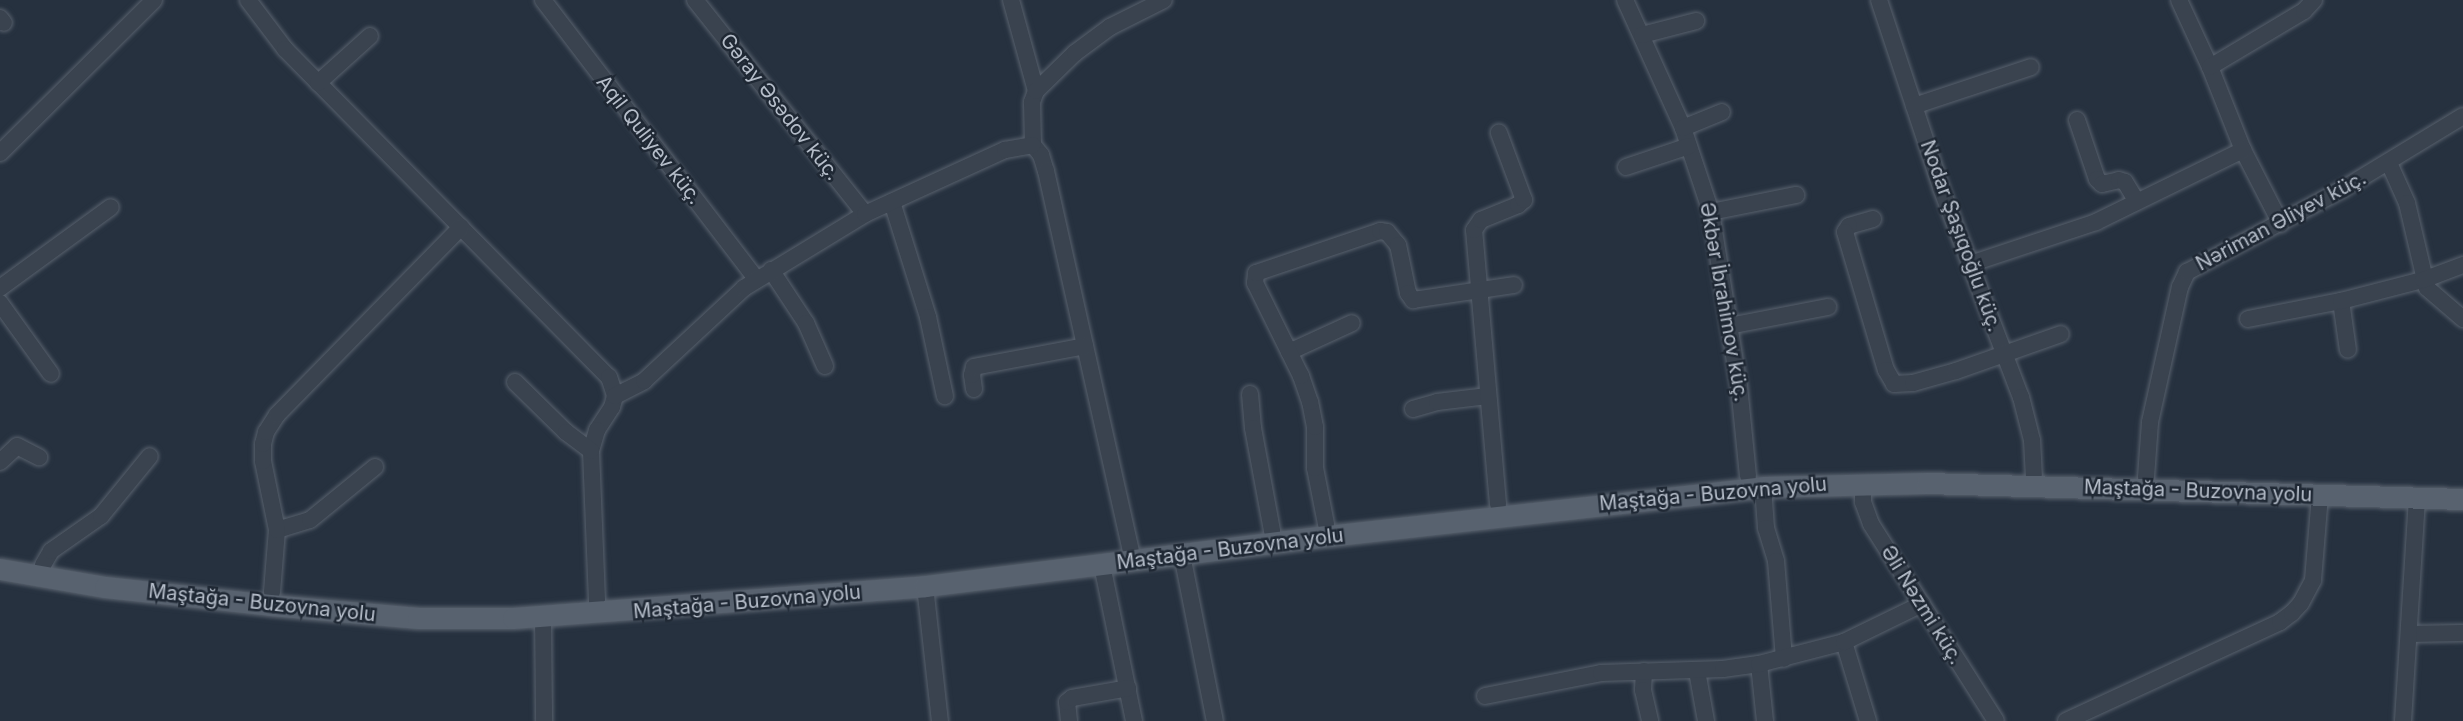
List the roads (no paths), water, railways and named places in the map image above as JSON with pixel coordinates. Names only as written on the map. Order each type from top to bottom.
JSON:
[{"type":"main road","points":[[1863,478],[2034,475],[2463,485]]},
{"type":"main road","name":"Maştağa - Buzovna yolu","points":[[0,569],[105,587],[271,599],[418,618],[925,586],[1756,481],[1863,478],[2463,499]]},
{"type":"main road","points":[[543,611],[597,602],[923,573],[1131,550],[1498,504],[1756,481]]},
{"type":"main road","points":[[0,556],[43,565],[271,599]]},
{"type":"street","points":[[0,153],[136,7],[154,0]]},
{"type":"street","points":[[248,0],[285,49],[609,377],[615,396],[612,407],[597,430],[591,451],[597,602]]},
{"type":"street","name":"Aqil Quliyev küç.","points":[[543,0],[764,275],[806,323],[825,366]]},
{"type":"street","name":"Gəray Əsədov küç.","points":[[695,0],[865,214]]},
{"type":"street","points":[[1011,0],[1036,90]]},
{"type":"street","points":[[1131,550],[1123,504],[1046,171],[1041,155],[1033,145],[1032,102],[1036,90],[1075,53],[1110,27],[1164,0]]},
{"type":"street","name":"Əkbər İbrahimov küç.","points":[[1625,0],[1683,128],[1711,212],[1743,416],[1766,528],[1776,561],[1784,659]]},
{"type":"street","name":"Nodar Şaşıqoğlu küç.","points":[[1878,0],[1970,264],[2026,416],[2032,440],[2034,475]]},
{"type":"street","points":[[2179,0],[2210,67],[2243,150],[2281,224]]},
{"type":"street","points":[[2210,67],[2304,11],[2313,0]]},
{"type":"street","points":[[1642,35],[1696,21]]},
{"type":"street","points":[[318,83],[370,36]]},
{"type":"street","points":[[1914,106],[2031,67]]},
{"type":"street","points":[[1683,128],[1722,112]]},
{"type":"street","name":"Nəriman Əliyev küç.","points":[[2146,477],[2150,422],[2183,279],[2194,266],[2281,224],[2389,163],[2463,116]]},
{"type":"street","points":[[2077,120],[2097,179],[2102,184],[2119,180],[2125,182],[2137,202]]},
{"type":"street","points":[[1498,504],[1474,230],[1477,224],[1524,200],[1499,133]]},
{"type":"street","points":[[615,396],[644,381],[727,302],[764,275],[865,214],[1005,150],[1033,145]]},
{"type":"street","points":[[1626,167],[1689,146]]},
{"type":"street","points":[[1970,264],[2096,222],[2243,150]]},
{"type":"street","points":[[2389,163],[2407,203],[2423,280],[2432,294],[2463,319]]},
{"type":"street","points":[[1711,212],[1796,195]]},
{"type":"street","points":[[892,202],[928,317],[945,396]]},
{"type":"street","points":[[0,288],[111,207]]},
{"type":"street","points":[[1872,219],[1849,226],[1845,232],[1886,370],[1894,384],[1913,383],[2061,334]]},
{"type":"street","points":[[271,599],[277,530],[263,461],[262,444],[266,432],[277,416],[461,227]]},
{"type":"street","points":[[1326,524],[1315,468],[1313,413],[1306,389],[1255,283],[1256,273],[1380,231],[1387,232],[1398,245],[1408,293],[1413,300],[1514,285]]},
{"type":"street","points":[[2248,320],[2341,301],[2423,280],[2463,265]]},
{"type":"street","points":[[2341,301],[2348,350]]},
{"type":"street","points":[[0,303],[51,374]]},
{"type":"street","points":[[1729,326],[1828,307]]},
{"type":"street","points":[[1289,352],[1352,323]]},
{"type":"street","points":[[974,388],[972,375],[974,367],[1085,346]]},
{"type":"street","points":[[515,382],[566,432],[591,451]]},
{"type":"street","points":[[1250,394],[1253,428],[1272,531]]},
{"type":"street","points":[[1413,409],[1437,402],[1488,396]]},
{"type":"street","points":[[0,462],[17,446],[39,457]]},
{"type":"street","points":[[43,565],[51,551],[101,516],[150,456]]},
{"type":"street","points":[[277,530],[310,520],[375,467]]},
{"type":"street","name":"Əli Nəzmi küç.","points":[[1863,478],[1863,502],[1871,524],[1996,721]]},
{"type":"street","points":[[2066,721],[2280,622],[2292,613],[2301,603],[2313,580],[2320,495]]},
{"type":"street","points":[[2403,721],[2417,497]]},
{"type":"street","points":[[1182,555],[1215,721]]},
{"type":"street","points":[[1102,565],[1134,721]]},
{"type":"street","points":[[925,586],[940,721]]},
{"type":"street","points":[[1485,696],[1601,673],[1696,670],[1759,664],[1784,659],[1844,642],[1922,604]]},
{"type":"street","points":[[543,611],[544,721]]},
{"type":"street","points":[[2409,634],[2463,633]]},
{"type":"street","points":[[1844,642],[1868,721]]},
{"type":"street","points":[[1759,664],[1765,721]]},
{"type":"street","points":[[1696,670],[1706,721]]},
{"type":"street","points":[[1644,671],[1643,690],[1650,721]]},
{"type":"street","points":[[1069,721],[1067,702],[1072,698],[1128,688]]}]
